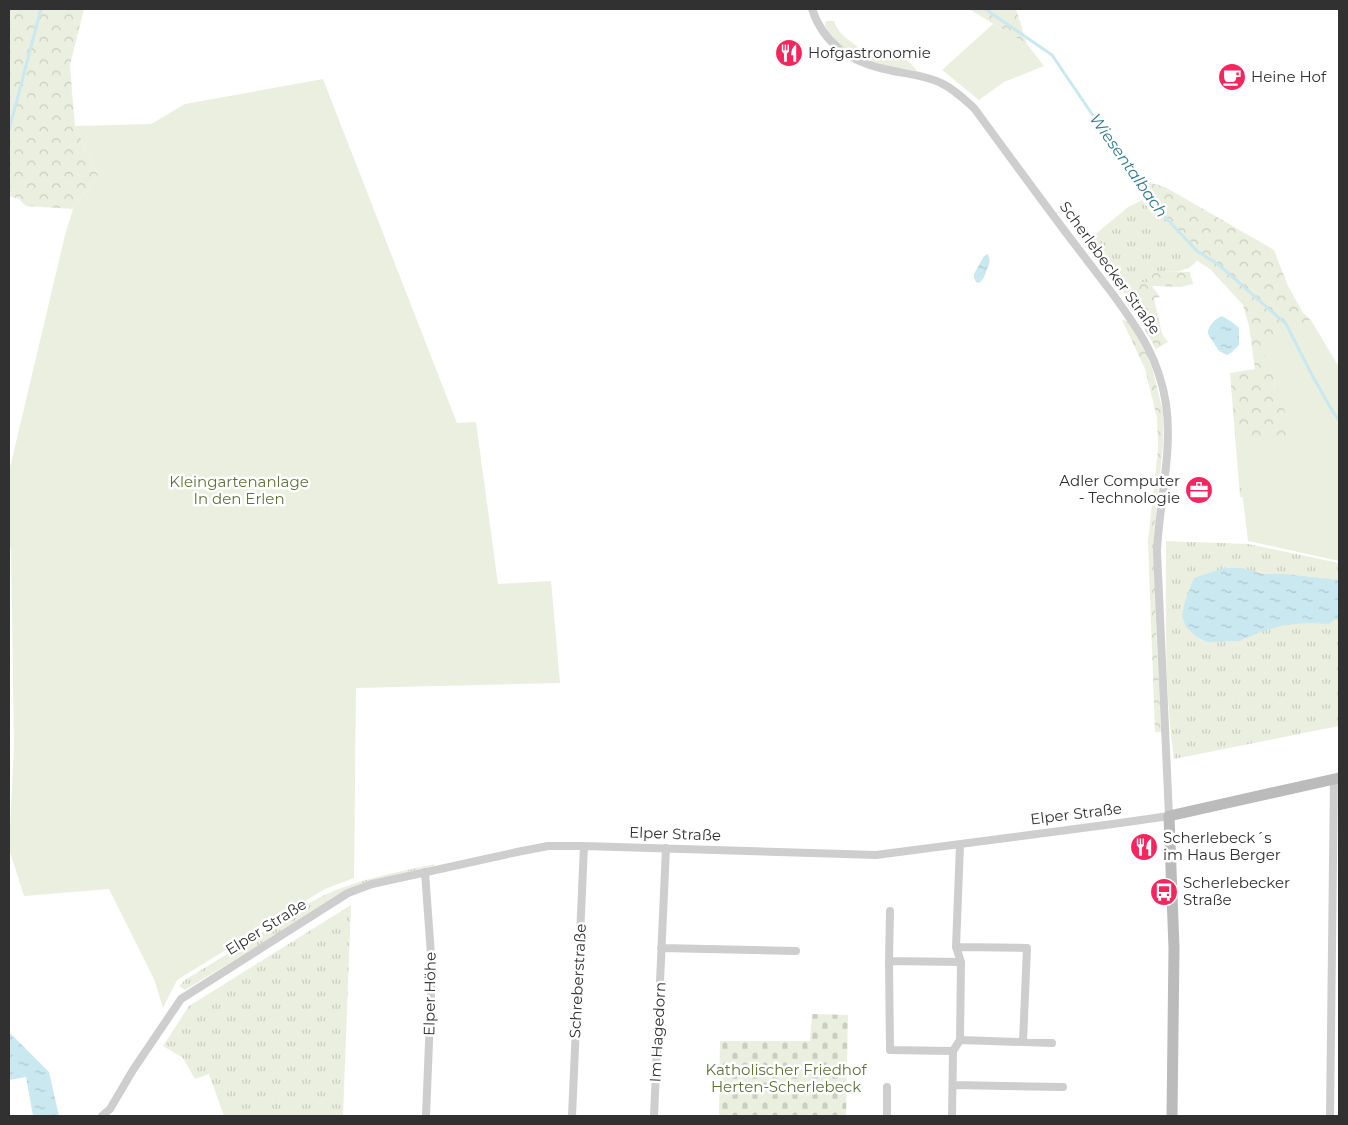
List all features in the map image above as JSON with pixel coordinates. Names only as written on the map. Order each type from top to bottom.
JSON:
[{"type":"street","name":"Scherlebecker Straße","points":[[812,9],[821,29],[840,50],[870,66],[922,76],[940,82],[954,90],[974,108],[1129,316],[1151,353],[1160,380],[1166,404],[1167,421],[1157,551],[1174,948],[1172,1116]]},
{"type":"street","name":"Elper Straße","points":[[102,1116],[110,1108],[180,999],[348,893],[372,884],[548,846],[876,855],[1146,820],[1337,779]]},
{"type":"street","points":[[1330,1116],[1337,779]]},
{"type":"street","points":[[952,1116],[953,1052],[960,1040],[961,962],[956,947],[960,845]]},
{"type":"street","name":"Schreberstraße","points":[[572,1116],[584,846]]},
{"type":"street","name":"Im Hagedorn","points":[[654,1116],[666,848]]},
{"type":"street","name":"Elper Höhe","points":[[425,872],[432,969],[426,1116]]},
{"type":"street","points":[[890,911],[890,1050],[953,1052]]},
{"type":"street","points":[[956,947],[1027,948],[1024,1042]]},
{"type":"street","points":[[662,948],[796,951]]},
{"type":"street","points":[[890,961],[961,962]]},
{"type":"street","points":[[960,1040],[1052,1043]]},
{"type":"street","points":[[953,1085],[1063,1087]]},
{"type":"street","points":[[887,1087],[887,1116]]},
{"type":"green space","points":[[9,9],[84,9],[70,65],[72,92],[75,126],[98,175],[73,209],[26,206],[19,199],[9,196]]},
{"type":"green space","points":[[969,9],[1016,9],[1027,44],[1026,44]]},
{"type":"green space","points":[[834,21],[839,31],[862,51],[860,56],[843,47],[832,38],[826,28],[825,22]]},
{"type":"green space","points":[[993,24],[1027,44],[1044,66],[1004,82],[979,100],[942,70]]},
{"type":"green space","points":[[879,49],[900,56],[917,71],[871,61],[873,53]]},
{"type":"green space","name":"Kleingartenanlage In den Erlen","points":[[323,79],[457,423],[476,422],[498,584],[551,581],[560,683],[356,688],[354,878],[325,889],[177,980],[163,1008],[154,979],[109,889],[24,896],[9,849],[14,746],[9,472],[65,235],[73,209],[98,175],[75,126],[151,124],[185,104]]},
{"type":"green space","points":[[1144,181],[1165,187],[1274,250],[1288,286],[1303,313],[1310,319],[1324,342],[1339,377],[1253,498],[1240,497],[1230,373],[1255,369],[1249,326],[1243,305],[1210,269],[1194,259],[1181,246],[1153,215],[1142,198]]},
{"type":"green space","points":[[1142,200],[1153,215],[1197,261],[1185,270],[1149,275],[1150,282],[1125,292],[1125,294],[1086,242],[1128,207]]},
{"type":"green space","points":[[1163,271],[1190,272],[1193,284],[1180,287],[1152,286],[1160,297],[1154,298],[1162,334],[1168,342],[1156,349],[1140,321],[1125,302],[1125,292],[1134,282],[1149,282],[1148,275]]},
{"type":"green space","points":[[1310,319],[1339,367],[1339,561],[1248,541],[1236,442],[1288,437],[1284,407],[1265,356],[1260,348]]},
{"type":"green space","points":[[1122,320],[1127,321],[1142,342],[1153,371],[1163,412],[1163,445],[1154,534],[1161,732],[1155,732],[1148,541],[1158,449],[1157,418],[1145,369]]},
{"type":"green space","points":[[1166,541],[1248,544],[1339,563],[1339,726],[1174,759],[1167,678]]},
{"type":"green space","points":[[435,864],[434,866],[358,885],[185,990],[179,986],[185,980],[327,894],[357,882]]},
{"type":"green space","points":[[351,905],[343,1116],[224,1116],[209,1074],[195,1079],[183,1058],[163,1046],[189,1006]]},
{"type":"green space","name":"Katholischer Friedhof Herten-Scherlebeck","points":[[812,1014],[848,1015],[846,1116],[719,1116],[720,1041],[810,1041]]},
{"type":"water","points":[[988,254],[989,263],[984,277],[979,283],[976,282],[974,274],[984,256]]},
{"type":"water","points":[[1222,316],[1239,328],[1239,345],[1227,355],[1219,351],[1208,334],[1212,324]]},
{"type":"water","points":[[1224,568],[1242,568],[1263,574],[1284,574],[1339,580],[1339,618],[1329,624],[1284,625],[1239,641],[1207,642],[1197,637],[1186,627],[1182,616],[1185,601],[1194,578]]},
{"type":"water","points":[[9,1032],[49,1072],[59,1116],[33,1116],[26,1077],[9,1080]]},
{"type":"waterway","points":[[9,130],[41,9]]},
{"type":"waterway","name":"Wiesentalbach","points":[[985,9],[1052,55],[1153,204],[1197,251],[1219,265],[1286,324],[1313,377],[1339,420]]},
{"type":"place","name":"Hofgastronomie","points":[[789,53]]},
{"type":"place","name":"Heine Hof","points":[[1232,77]]},
{"type":"place","name":"Adler Computer - Technologie","points":[[1199,490]]},
{"type":"place","name":"Scherlebeck´s im Haus Berger","points":[[1144,847]]},
{"type":"place","name":"Scherlebecker Straße","points":[[1164,892]]}]
